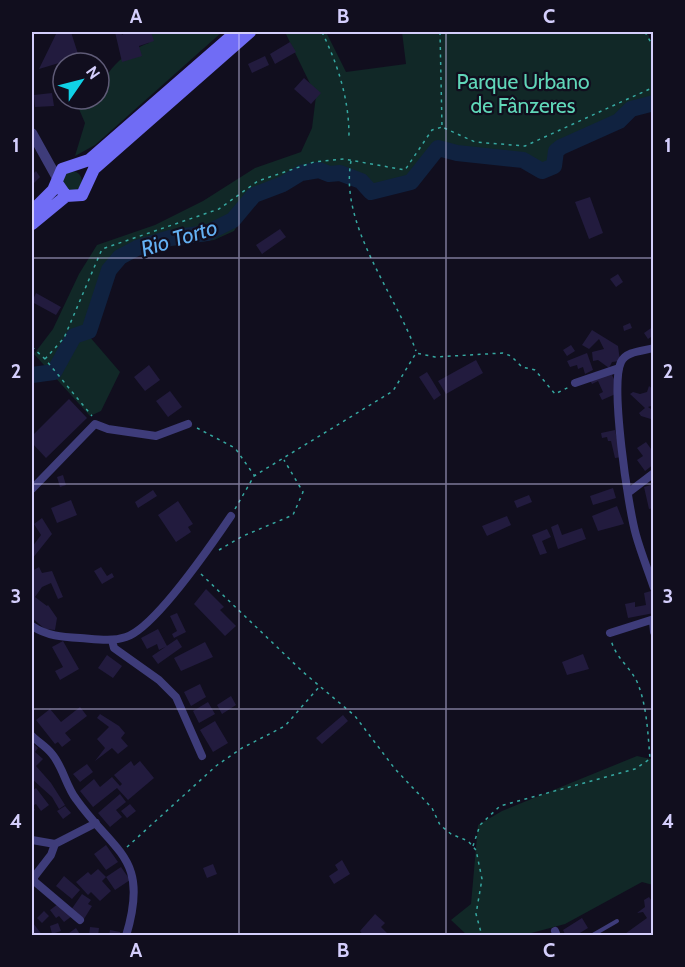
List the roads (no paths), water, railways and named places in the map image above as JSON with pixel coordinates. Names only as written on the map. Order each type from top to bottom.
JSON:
[{"type":"main road","points":[[32,211],[53,190],[57,181],[71,166],[98,153],[236,32]]},
{"type":"main road","points":[[32,224],[66,196],[82,195],[94,169],[250,32]]},
{"type":"main road","points":[[71,166],[85,171],[89,180]]},
{"type":"main road","points":[[57,181],[66,196]]},
{"type":"street","points":[[32,133],[57,181]]},
{"type":"street","points":[[44,158],[55,166],[71,166]]},
{"type":"street","points":[[654,348],[627,355],[619,368],[616,381],[618,418],[635,533],[654,588]]},
{"type":"street","points":[[574,383],[619,368]]},
{"type":"street","points":[[32,489],[94,424],[108,429],[156,436],[188,424]]},
{"type":"street","points":[[629,492],[654,473]]},
{"type":"street","points":[[32,626],[49,636],[112,640],[126,638],[144,628],[202,557],[231,516]]},
{"type":"street","points":[[610,633],[653,620],[654,632]]},
{"type":"street","points":[[112,640],[114,648],[159,680],[176,697],[202,756]]},
{"type":"street","points":[[32,736],[53,755],[75,798],[121,852],[135,883],[126,936]]},
{"type":"street","points":[[32,840],[55,844],[96,823]]},
{"type":"street","points":[[55,844],[51,855],[34,881],[80,920]]},
{"type":"lane","points":[[591,936],[617,921]]},
{"type":"waterway","name":"Rio Torto","points":[[32,375],[54,372],[74,336],[89,331],[109,270],[120,257],[137,248],[170,238],[207,233],[233,220],[254,195],[283,184],[301,173],[319,170],[329,174],[340,173],[361,181],[371,192],[411,182],[438,148],[457,153],[523,160],[542,171],[554,166],[556,151],[561,147],[619,121],[631,109],[654,103]]},
{"type":"park label","name":"Parque Urbano de Fânzeres","points":[[523,93]]}]
